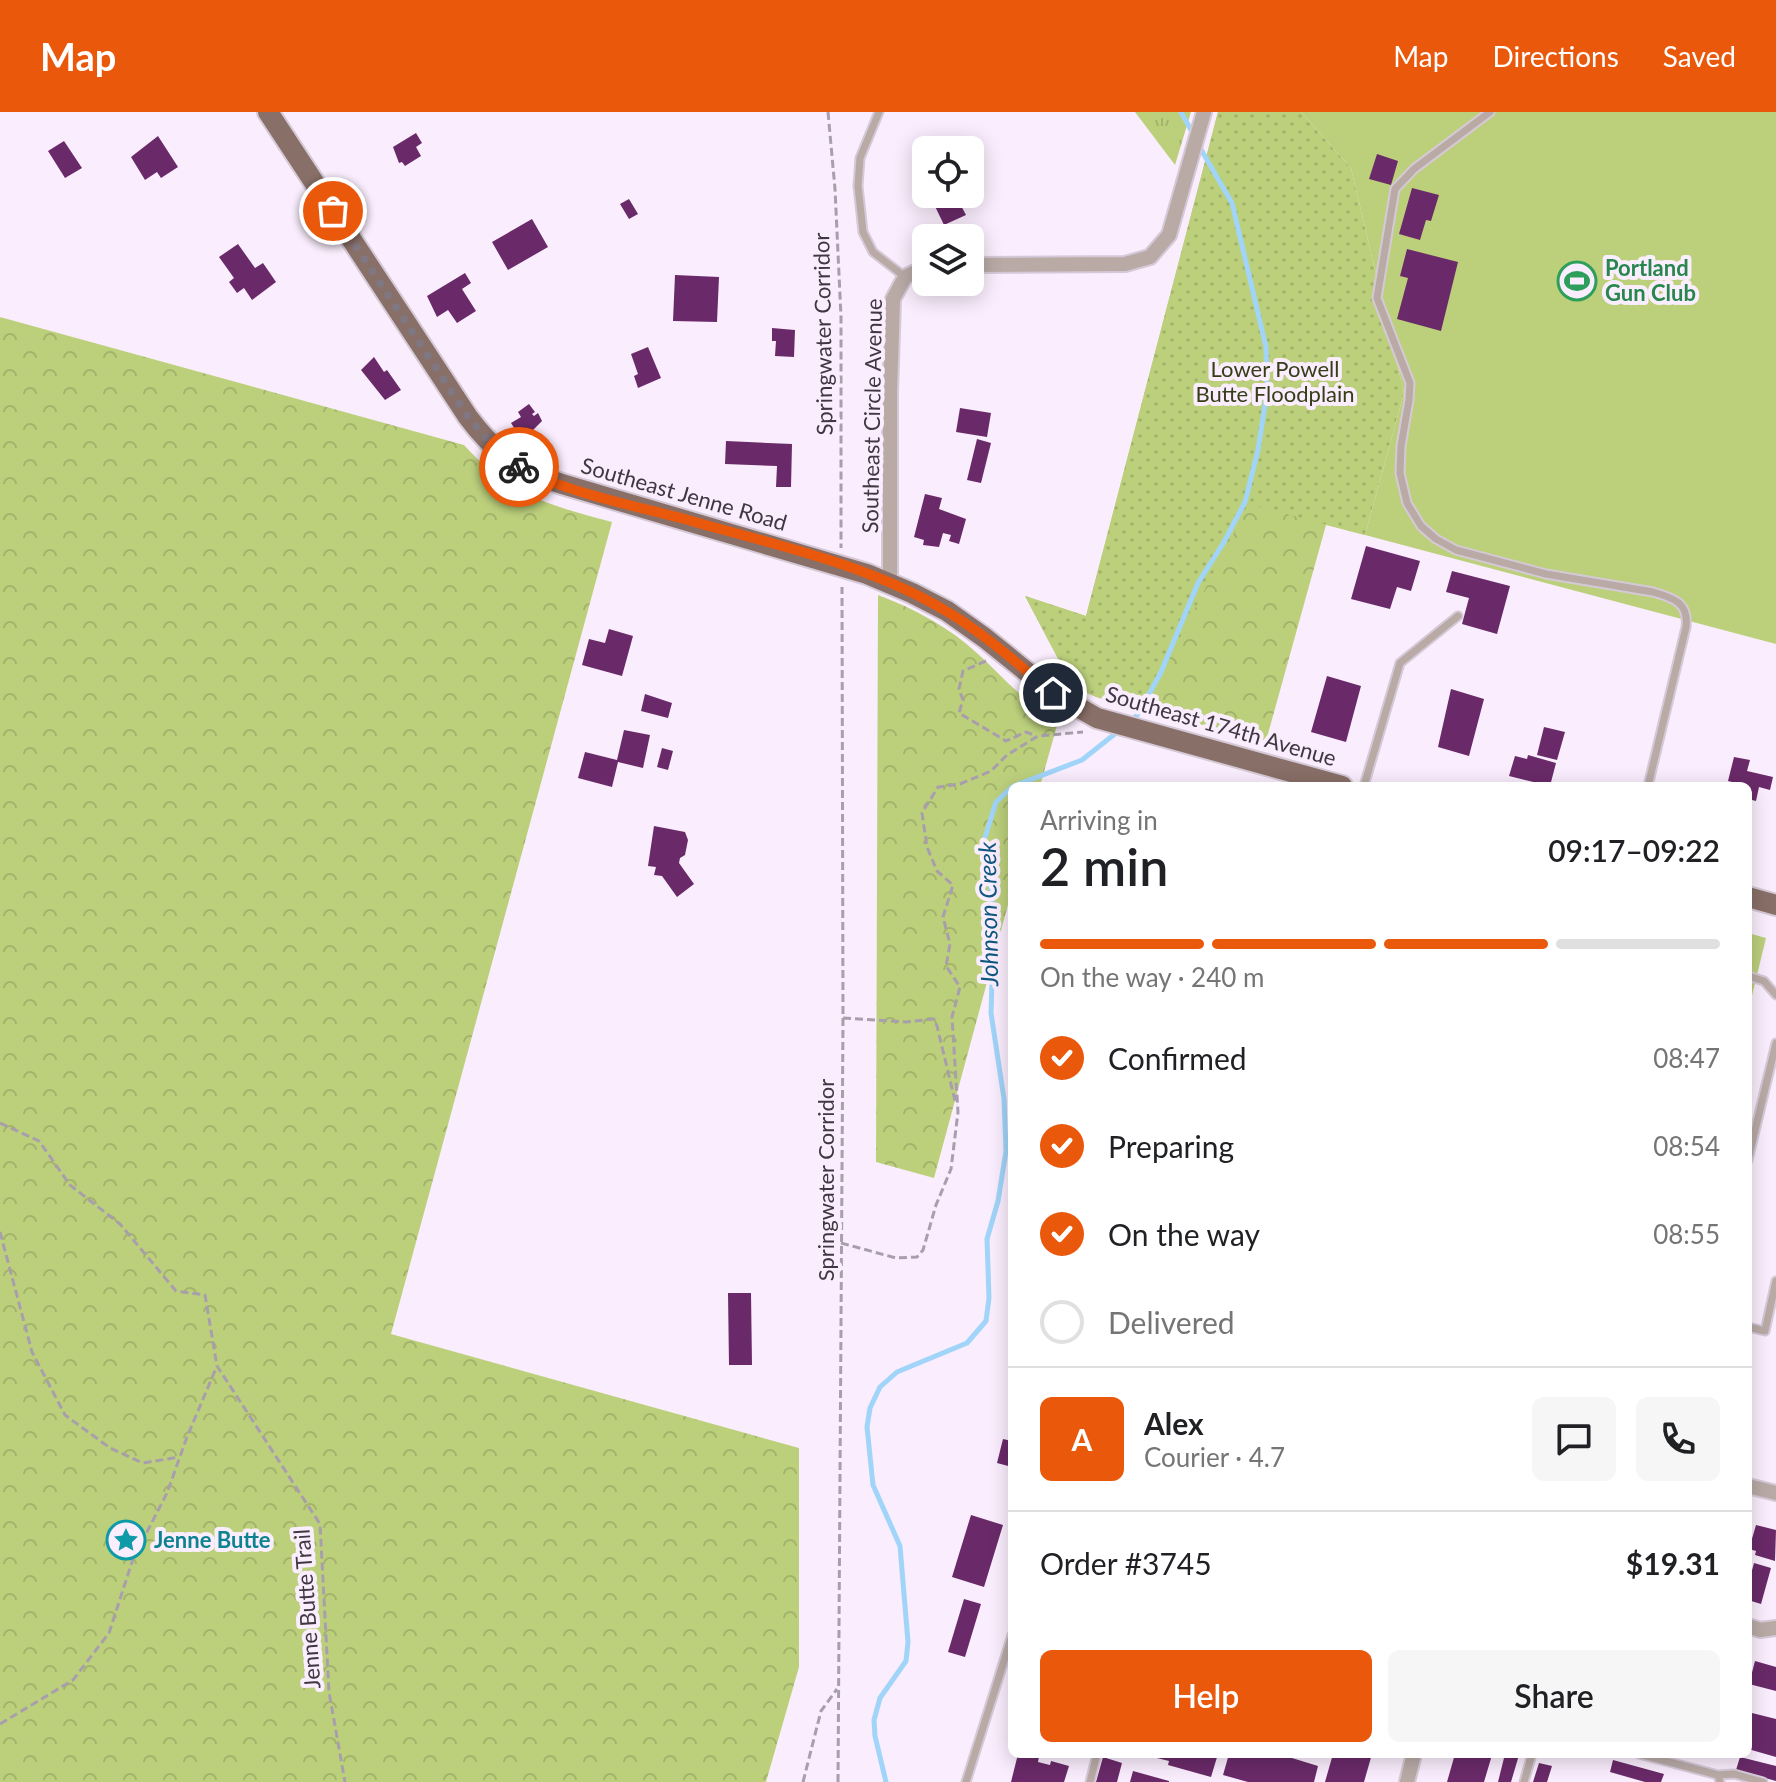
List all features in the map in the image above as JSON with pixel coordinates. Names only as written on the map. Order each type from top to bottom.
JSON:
[{"type":"main road","name":"Southeast Jenne Road","points":[[268,112],[468,417],[507,460],[543,479],[842,566]]},
{"type":"main road","name":"Southeast 174th Avenue","points":[[842,566],[890,583],[947,611],[1053,693],[1097,717],[1327,782]]},
{"type":"main road","points":[[1752,898],[1776,905]]},
{"type":"street","points":[[984,265],[1125,264],[1150,257],[1169,235],[1204,114]]},
{"type":"street","name":"Southeast Circle Avenue","points":[[890,583],[892,322],[895,293],[905,277],[912,274]]},
{"type":"street","points":[[1752,1487],[1776,1493]]},
{"type":"street","points":[[1752,1627],[1760,1630],[1776,1628]]},
{"type":"street","points":[[1407,1782],[1413,1758]]},
{"type":"lane","points":[[879,112],[860,158],[858,186],[863,232],[873,252],[905,277]]},
{"type":"lane","points":[[1490,112],[1414,169],[1395,189],[1377,298],[1410,383],[1400,473],[1407,503],[1421,526],[1456,550],[1546,574],[1653,592],[1669,596],[1682,606],[1688,614],[1686,627],[1649,782]]},
{"type":"lane","points":[[1365,782],[1400,663],[1458,616]]},
{"type":"lane","points":[[1752,977],[1764,981],[1776,995]]},
{"type":"lane","points":[[1752,1143],[1776,1031]]},
{"type":"lane","points":[[1765,1331],[1776,1281]]},
{"type":"lane","points":[[1752,1328],[1776,1331]]},
{"type":"lane","points":[[966,1782],[1008,1648]]},
{"type":"lane","points":[[1090,1782],[1096,1758]]},
{"type":"lane","points":[[1524,1782],[1531,1758]]},
{"type":"lane","points":[[1652,1758],[1719,1779],[1734,1774],[1763,1782]]},
{"type":"path","name":"Springwater Corridor","points":[[828,112],[841,317],[843,1018],[838,1782]]},
{"type":"path","points":[[1004,653],[963,671],[959,689],[963,700],[959,713],[1006,741],[1026,732],[1038,736],[1087,731],[1097,717]]},
{"type":"path","points":[[841,1243],[896,1258],[917,1257],[923,1250],[936,1205],[951,1169],[958,1112],[952,1017],[960,987],[946,966],[950,944],[943,917],[953,885],[937,871],[927,847],[922,813],[938,787],[960,784],[991,771],[1007,755],[1038,736]]},
{"type":"path","points":[[843,1018],[906,1022],[934,1019],[958,1112]]},
{"type":"path","name":"Jenne Butte Trail","points":[[0,1123],[39,1141],[70,1185],[120,1224],[176,1291],[205,1295],[217,1366],[320,1524],[329,1692],[345,1782]]},
{"type":"path","points":[[0,1232],[32,1352],[65,1415],[110,1448],[143,1463],[180,1456]]},
{"type":"path","points":[[0,1724],[73,1680],[109,1633],[133,1559],[167,1493],[217,1366]]},
{"type":"path","points":[[803,1782],[821,1711],[838,1688]]},
{"type":"green space","points":[[1135,112],[1191,112],[1175,165]]},
{"type":"green space","name":"Lower Powell Butte Floodplain","points":[[1218,112],[1365,535],[1326,525],[1266,741],[1107,701],[1073,687],[1025,596],[1086,616]]},
{"type":"green space","name":"Lower Powell Butte Floodplain","points":[[1218,112],[1301,112],[1351,168],[1404,393],[1365,535],[1249,504],[1142,711],[1073,687],[1025,596],[1086,616]]},
{"type":"green space","name":"Portland Gun Club","points":[[1301,112],[1776,112],[1776,644],[1365,535],[1404,393],[1351,168]]},
{"type":"green space","points":[[0,317],[464,445],[514,487],[550,504],[612,522],[391,1334],[799,1448],[799,1667],[766,1782],[0,1782]]},
{"type":"green space","points":[[878,595],[918,613],[955,635],[1025,699],[1058,722],[1041,782],[1008,782],[1008,905],[934,1178],[876,1162]]},
{"type":"green space","points":[[1752,934],[1766,938],[1752,996]]},
{"type":"building","points":[[416,133],[422,143],[416,147],[421,156],[405,166],[399,163],[393,147]]},
{"type":"building","points":[[158,136],[178,167],[161,178],[157,172],[145,180],[131,157]]},
{"type":"building","points":[[64,141],[82,168],[65,178],[48,151]]},
{"type":"building","points":[[1377,154],[1398,161],[1391,185],[1369,179]]},
{"type":"building","points":[[1412,188],[1439,195],[1431,221],[1426,220],[1420,240],[1399,234]]},
{"type":"building","points":[[629,199],[638,214],[629,219],[620,204]]},
{"type":"building","points":[[936,208],[962,208],[966,215],[944,224]]},
{"type":"building","points":[[532,219],[548,247],[508,270],[492,242]]},
{"type":"building","points":[[238,244],[255,268],[263,263],[276,282],[252,300],[244,288],[237,293],[229,282],[234,278],[219,257]]},
{"type":"building","points":[[1407,249],[1458,262],[1441,331],[1397,319],[1408,278],[1400,276]]},
{"type":"building","points":[[465,273],[471,283],[462,289],[476,311],[457,323],[448,310],[437,317],[427,296]]},
{"type":"building","points":[[675,275],[719,277],[717,322],[673,321]]},
{"type":"building","points":[[772,328],[795,330],[794,357],[775,356],[776,341],[772,341]]},
{"type":"building","points":[[648,347],[661,378],[638,388],[634,376],[638,374],[631,354]]},
{"type":"building","points":[[374,357],[401,390],[385,400],[361,370]]},
{"type":"building","points":[[529,404],[535,412],[532,414],[538,413],[542,421],[533,430],[538,438],[525,445],[511,423],[521,417],[518,412]]},
{"type":"building","points":[[960,408],[991,413],[987,437],[956,432]]},
{"type":"building","points":[[977,439],[991,443],[981,483],[967,480]]},
{"type":"building","points":[[726,441],[792,444],[791,487],[776,487],[777,466],[725,464]]},
{"type":"building","points":[[925,494],[942,498],[939,509],[966,519],[959,544],[949,541],[951,535],[943,533],[939,547],[923,545],[924,540],[914,537]]},
{"type":"building","points":[[1366,546],[1420,561],[1411,591],[1397,587],[1390,609],[1351,599]]},
{"type":"building","points":[[1452,571],[1510,586],[1497,634],[1462,624],[1469,598],[1446,592]]},
{"type":"building","points":[[609,629],[633,636],[622,676],[582,665],[589,639],[605,643]]},
{"type":"building","points":[[1327,676],[1361,686],[1346,742],[1311,732]]},
{"type":"building","points":[[1451,689],[1484,699],[1469,756],[1438,747]]},
{"type":"building","points":[[645,694],[672,703],[668,718],[641,711]]},
{"type":"building","points":[[1544,727],[1565,732],[1557,760],[1537,755]]},
{"type":"building","points":[[624,730],[650,735],[643,768],[618,762],[612,787],[578,778],[585,752],[617,760]]},
{"type":"building","points":[[662,748],[673,751],[668,770],[657,767]]},
{"type":"building","points":[[1528,755],[1556,763],[1551,782],[1534,782],[1509,776],[1515,756],[1527,759]]},
{"type":"building","points":[[1734,757],[1750,760],[1747,771],[1773,777],[1770,790],[1759,787],[1756,801],[1752,800],[1752,782],[1728,781]]},
{"type":"building","points":[[654,826],[685,832],[688,840],[685,855],[679,863],[694,884],[677,897],[662,876],[654,875],[656,867],[648,866]]},
{"type":"building","points":[[728,1293],[751,1293],[752,1365],[729,1365]]},
{"type":"building","points":[[1003,1439],[1008,1440],[1008,1466],[997,1463]]},
{"type":"building","points":[[971,1515],[1003,1525],[984,1587],[952,1577]]},
{"type":"building","points":[[1756,1525],[1776,1530],[1775,1561],[1755,1555],[1752,1539]]},
{"type":"building","points":[[1754,1563],[1771,1568],[1761,1604],[1752,1601]]},
{"type":"building","points":[[964,1599],[981,1604],[965,1657],[948,1652]]},
{"type":"building","points":[[1755,1661],[1776,1667],[1776,1691],[1752,1685]]},
{"type":"building","points":[[1752,1713],[1776,1719],[1776,1757],[1752,1750]]},
{"type":"building","points":[[1017,1758],[1039,1758],[1038,1762],[1050,1765],[1051,1761],[1069,1766],[1064,1782],[1011,1782]]},
{"type":"building","points":[[1103,1758],[1122,1763],[1117,1782],[1096,1782]]},
{"type":"building","points":[[1157,1758],[1217,1758],[1211,1777],[1168,1765],[1169,1761]]},
{"type":"building","points":[[1228,1758],[1292,1758],[1318,1766],[1314,1782],[1248,1782],[1223,1775]]},
{"type":"building","points":[[1332,1758],[1371,1758],[1364,1782],[1325,1782]]},
{"type":"building","points":[[1454,1758],[1491,1758],[1484,1782],[1447,1782]]},
{"type":"building","points":[[1504,1758],[1518,1758],[1511,1782],[1498,1782]]},
{"type":"building","points":[[1740,1758],[1776,1766],[1776,1781],[1736,1770]]},
{"type":"building","points":[[1613,1760],[1664,1774],[1661,1782],[1645,1782],[1610,1772]]},
{"type":"building","points":[[1539,1763],[1552,1766],[1547,1782],[1533,1782]]},
{"type":"building","points":[[1133,1771],[1169,1781],[1169,1782],[1130,1782]]},
{"type":"waterway","name":"Johnson Creek","points":[[1181,112],[1195,137]]},
{"type":"waterway","name":"Johnson Creek","points":[[1129,723],[1139,713],[1161,672],[1198,583],[1245,502],[1258,450],[1267,392],[1266,347],[1232,203],[1199,146]]},
{"type":"waterway","name":"Johnson Creek","points":[[1024,782],[1082,760],[1121,729]]},
{"type":"waterway","name":"Johnson Creek","points":[[886,1782],[874,1720],[880,1698],[906,1661],[908,1642],[900,1546],[873,1485],[867,1427],[870,1408],[880,1387],[897,1372],[967,1343],[986,1321],[989,1298],[987,1239],[998,1201],[1006,1151],[1004,1099],[991,1013],[992,894],[982,847],[996,802],[1008,791]]},
{"type":"way so far","points":[[333,211],[468,417],[497,451],[519,467]]},
{"type":"place","name":"Portland Gun Club","points":[[1577,281]]},
{"type":"place","name":"Jenne Butte","points":[[126,1540]]},
{"type":"route","points":[[519,467],[543,479],[815,556],[890,583],[927,600],[965,623],[1053,693]]}]
